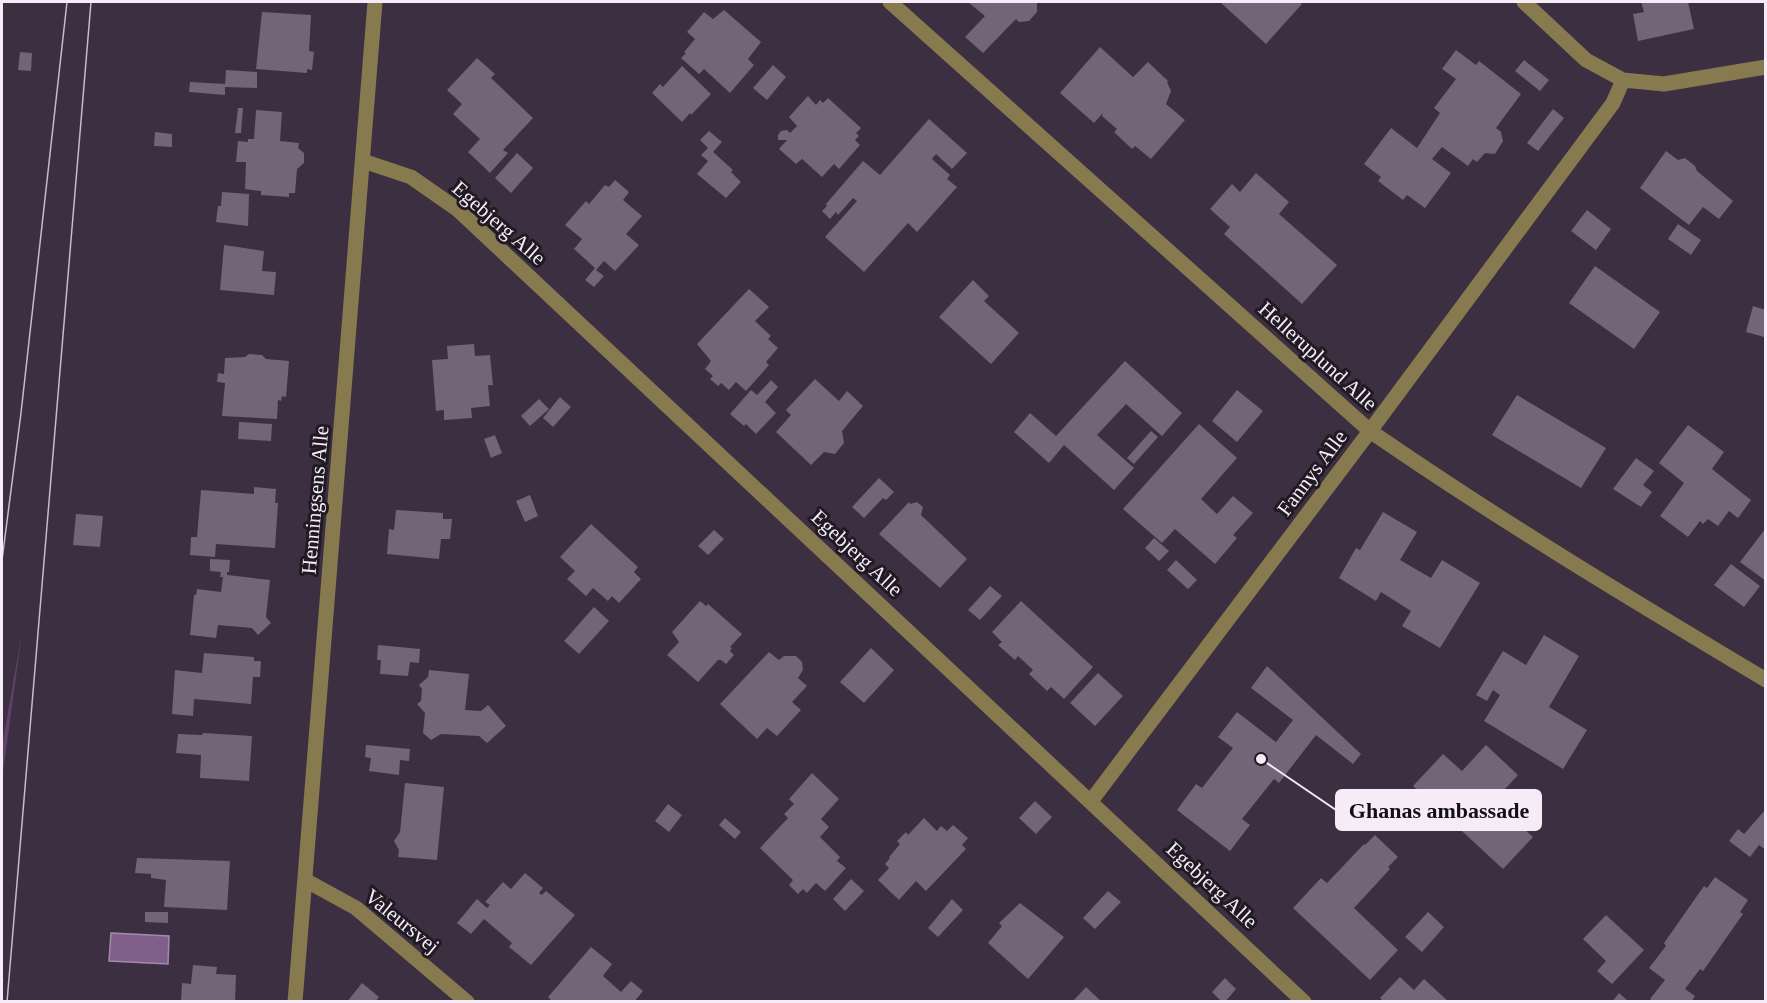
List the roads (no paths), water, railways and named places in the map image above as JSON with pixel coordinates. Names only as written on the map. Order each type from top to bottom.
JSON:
[{"type":"street","name":"Henningsens Alle","points":[[296,1002],[375,2]]},
{"type":"street","name":"Helleruplund Alle","points":[[890,2],[1370,431],[1451,487],[1571,564],[1766,680]]},
{"type":"street","points":[[1524,2],[1586,60],[1623,80],[1664,84],[1766,67]]},
{"type":"street","name":"Fannys Alle","points":[[1091,801],[1370,431],[1613,103],[1623,80]]},
{"type":"street","name":"Egebjerg Alle","points":[[363,161],[411,177],[457,209],[1304,1002]]},
{"type":"street","name":"Valeursvej","points":[[305,880],[356,908],[466,1002]]},
{"type":"tram line","points":[[2,560],[21,413],[67,2]]},
{"type":"tram line","points":[[7,1002],[91,2]]},
{"type":"place","name":"Ghanas ambassade","points":[[1261,759]]}]
